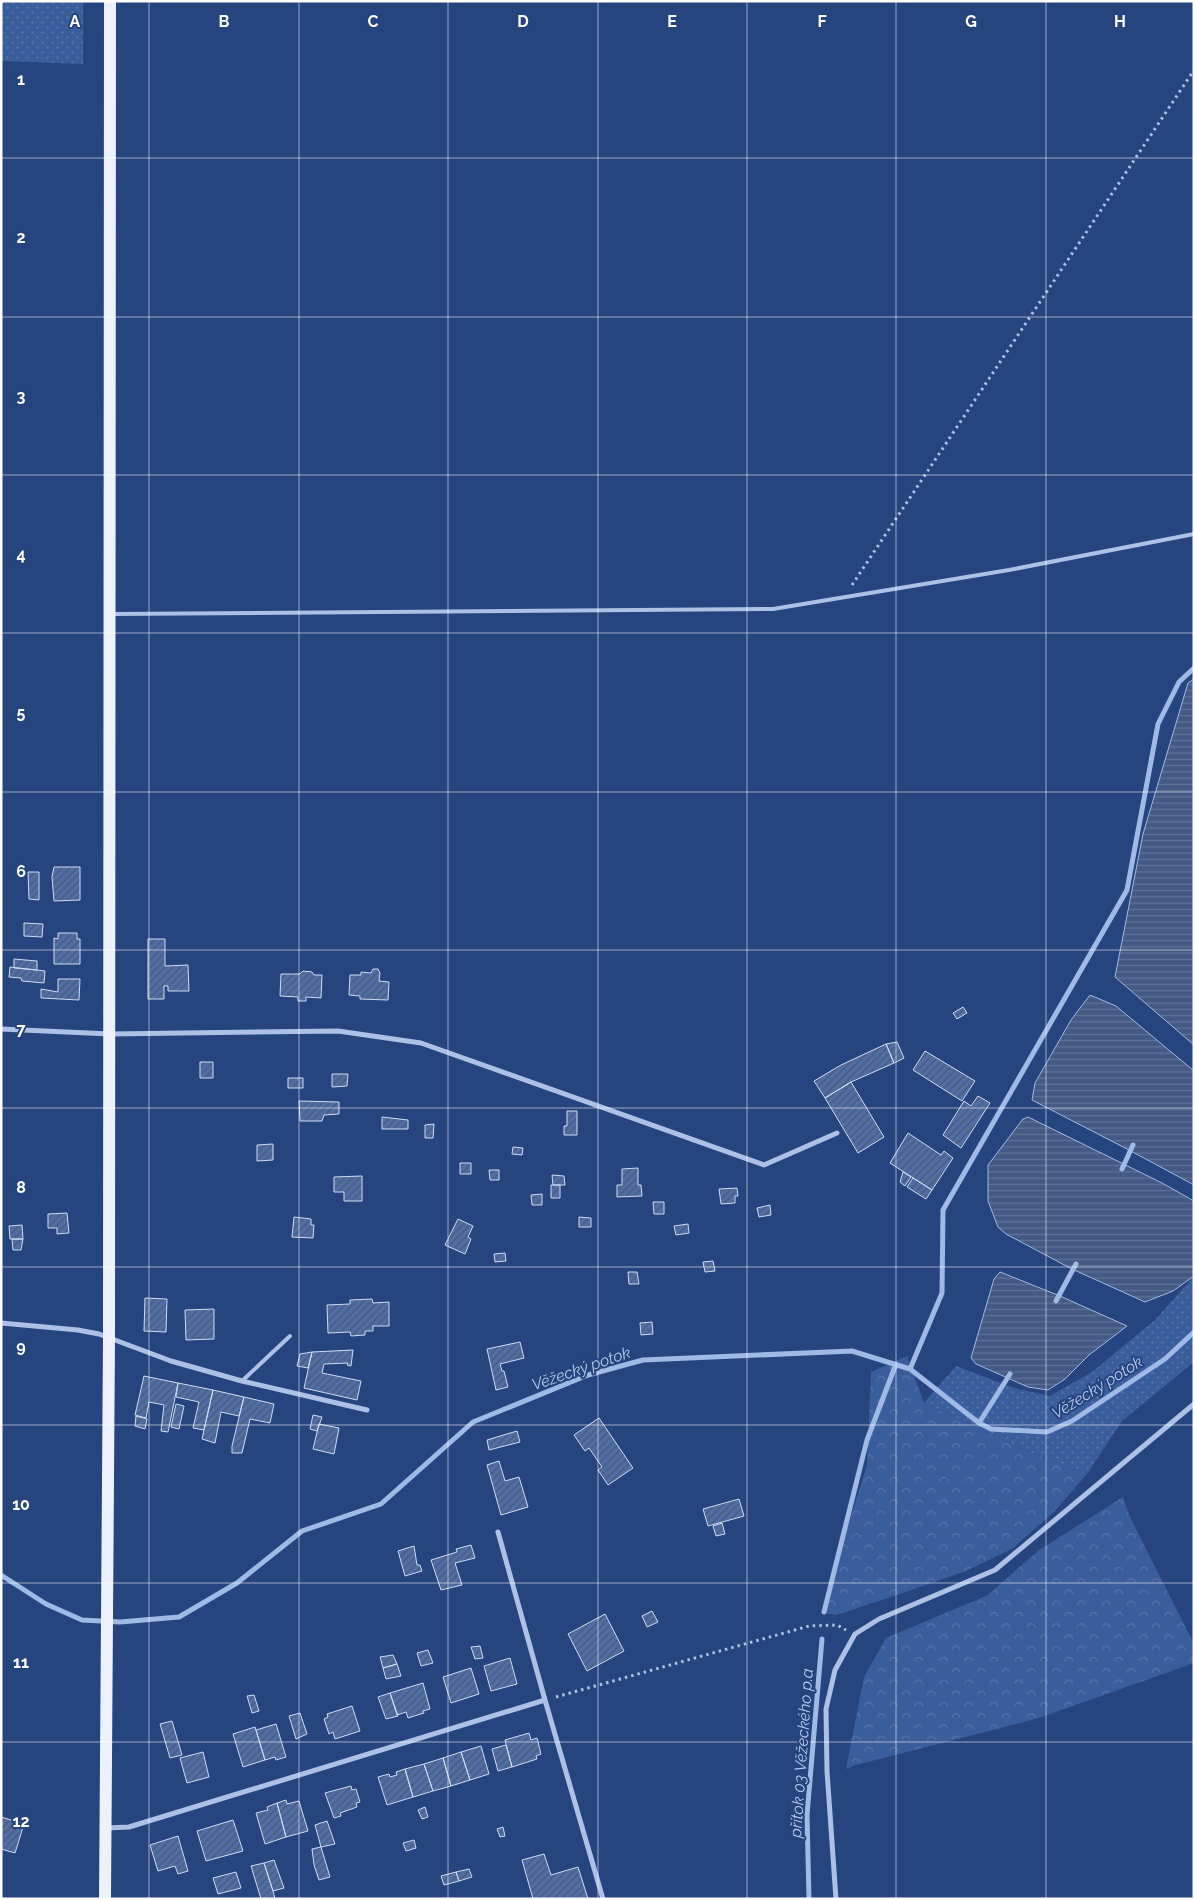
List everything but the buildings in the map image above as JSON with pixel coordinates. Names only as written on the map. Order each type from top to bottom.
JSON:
[{"type":"main road","points":[[105,1899],[110,1034],[110,1]]},
{"type":"street","points":[[1,1029],[110,1034],[338,1031],[421,1043],[764,1164],[837,1133]]},
{"type":"street","points":[[1,1323],[78,1330],[99,1334],[172,1361],[242,1381],[367,1410]]},
{"type":"street","points":[[836,1899],[826,1771],[826,1709],[835,1670],[855,1634],[879,1619],[995,1570],[1194,1404]]},
{"type":"street","points":[[498,1532],[603,1899]]},
{"type":"street","points":[[105,1828],[129,1827],[545,1700]]},
{"type":"lane","points":[[110,614],[773,608],[1009,570],[1194,534]]},
{"type":"lane","points":[[242,1381],[290,1336]]},
{"type":"path","points":[[844,598],[1194,70]]},
{"type":"path","points":[[545,1700],[808,1626],[837,1625],[855,1634]]},
{"type":"green space","points":[[1,1],[83,1],[83,64],[1,61]]},
{"type":"green space","points":[[1194,1276],[1194,1362],[1122,1421],[1087,1474],[1032,1453],[924,1403],[956,1366],[1014,1388],[1050,1396],[1092,1372],[1155,1320]]},
{"type":"green space","points":[[907,1356],[924,1403],[1032,1453],[1087,1474],[1055,1511],[1012,1549],[966,1571],[891,1597],[836,1615],[821,1613],[867,1465],[871,1372]]},
{"type":"green space","points":[[1123,1497],[1130,1517],[1194,1644],[1194,1663],[1039,1718],[846,1769],[864,1677],[886,1638],[988,1595],[1039,1550]]},
{"type":"shaded area","points":[[1194,679],[1194,1045],[1115,977],[1143,834],[1188,683]]},
{"type":"shaded area","points":[[1090,995],[1116,1006],[1194,1071],[1194,1185],[1032,1100],[1035,1083],[1071,1020]]},
{"type":"shaded area","points":[[1028,1117],[1162,1183],[1194,1201],[1194,1276],[1173,1291],[1145,1302],[1072,1269],[1006,1234],[998,1227],[988,1201],[988,1165],[1023,1119]]},
{"type":"shaded area","points":[[1000,1272],[1127,1326],[1089,1355],[1065,1379],[1048,1390],[1028,1387],[976,1364],[971,1358],[994,1279]]},
{"type":"waterway","points":[[910,1369],[942,1293],[943,1210],[1127,890],[1158,724],[1179,682],[1194,668]]},
{"type":"waterway","points":[[1122,1169],[1133,1145]]},
{"type":"waterway","points":[[1056,1301],[1076,1264]]},
{"type":"waterway","name":"Věžecký potok","points":[[1,1575],[46,1604],[82,1620],[120,1622],[179,1617],[237,1583],[302,1531],[381,1504],[473,1422],[588,1375],[643,1360],[852,1351],[910,1369],[979,1423],[991,1429],[1047,1432],[1072,1421],[1165,1359],[1194,1332]]},
{"type":"waterway","name":"přítok 03 Věžeckého p.a","points":[[824,1612],[867,1440],[896,1364]]},
{"type":"waterway","points":[[979,1423],[1010,1374]]},
{"type":"waterway","name":"přítok 03 Věžeckého p.a","points":[[809,1899],[807,1815],[822,1639]]}]
